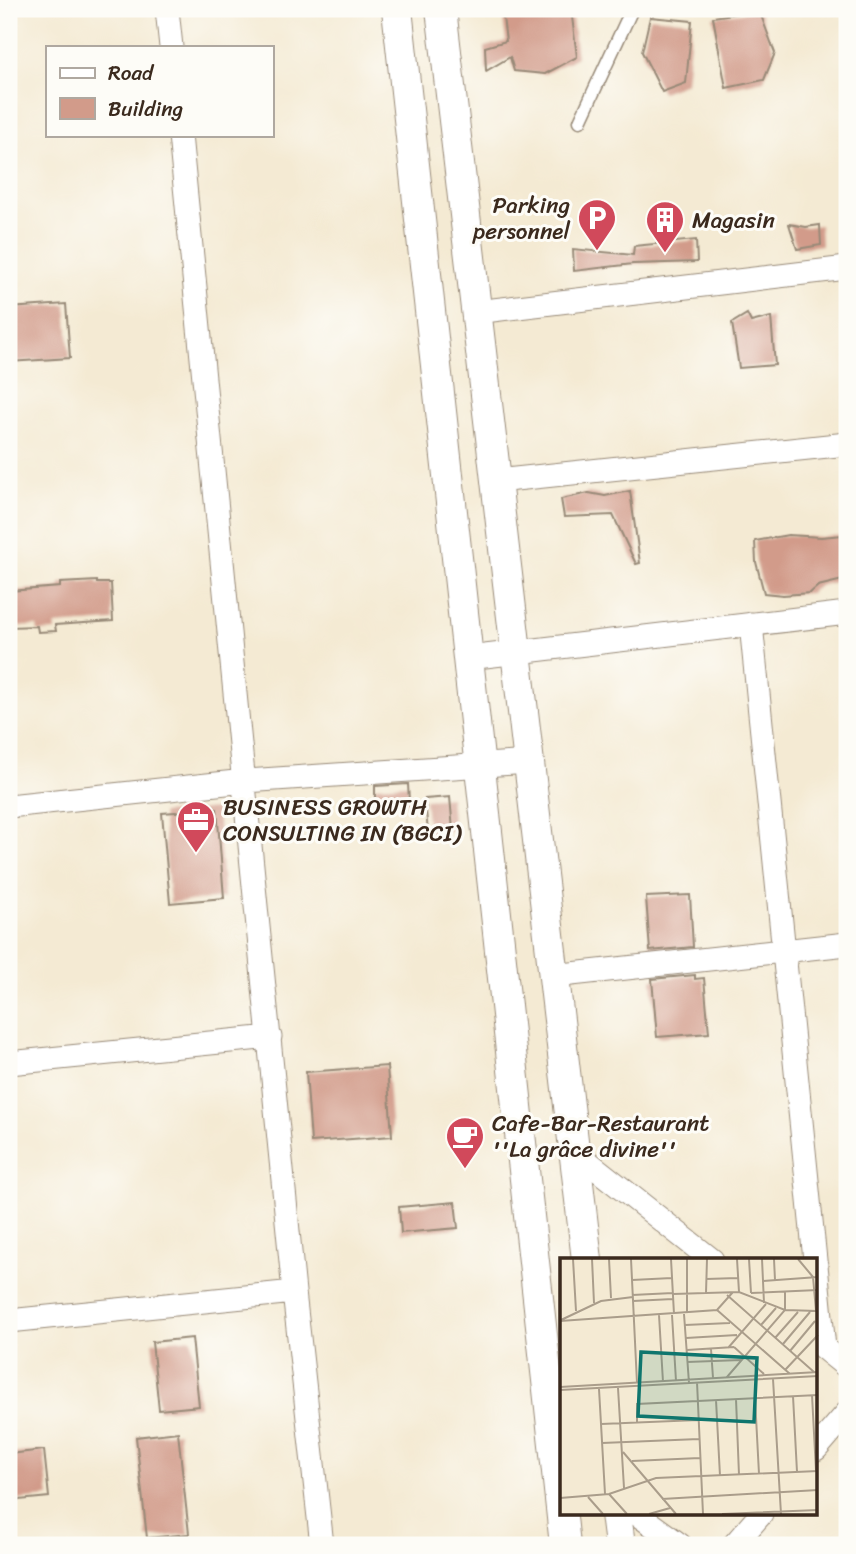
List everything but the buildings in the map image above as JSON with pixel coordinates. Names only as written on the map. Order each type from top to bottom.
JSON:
[{"type":"street","points":[[167,9],[171,46]]},
{"type":"street","points":[[397,9],[560,1499]]},
{"type":"street","points":[[440,9],[587,1258]]},
{"type":"street","points":[[180,136],[294,1292],[322,1545]]},
{"type":"street","points":[[476,312],[847,268]]},
{"type":"street","points":[[496,481],[847,444]]},
{"type":"street","points":[[468,658],[847,613]]},
{"type":"street","points":[[751,624],[816,1258]]},
{"type":"street","points":[[9,806],[245,781],[528,761]]},
{"type":"street","points":[[554,976],[847,944]]},
{"type":"street","points":[[9,1063],[270,1037]]},
{"type":"street","points":[[574,1151],[709,1258]]},
{"type":"street","points":[[9,1321],[294,1292]]},
{"type":"street","points":[[818,1304],[820,1345],[847,1367]]},
{"type":"street","points":[[818,1447],[847,1413]]},
{"type":"street","points":[[562,1516],[565,1545]]},
{"type":"street","points":[[616,1516],[620,1545]]},
{"type":"street","points":[[640,1516],[680,1545]]},
{"type":"street","points":[[734,1545],[759,1516]]},
{"type":"lane","points":[[580,121],[632,9]]},
{"type":"place","name":"Parking personnel","points":[[597,252]]},
{"type":"place","name":"Magasin","points":[[665,254]]},
{"type":"place","name":"BUSINESS GROWTH CONSULTING IN (BGCI)","points":[[196,854]]},
{"type":"place","name":"Cafe-Bar-Restaurant ''La grâce divine''","points":[[465,1170]]}]
